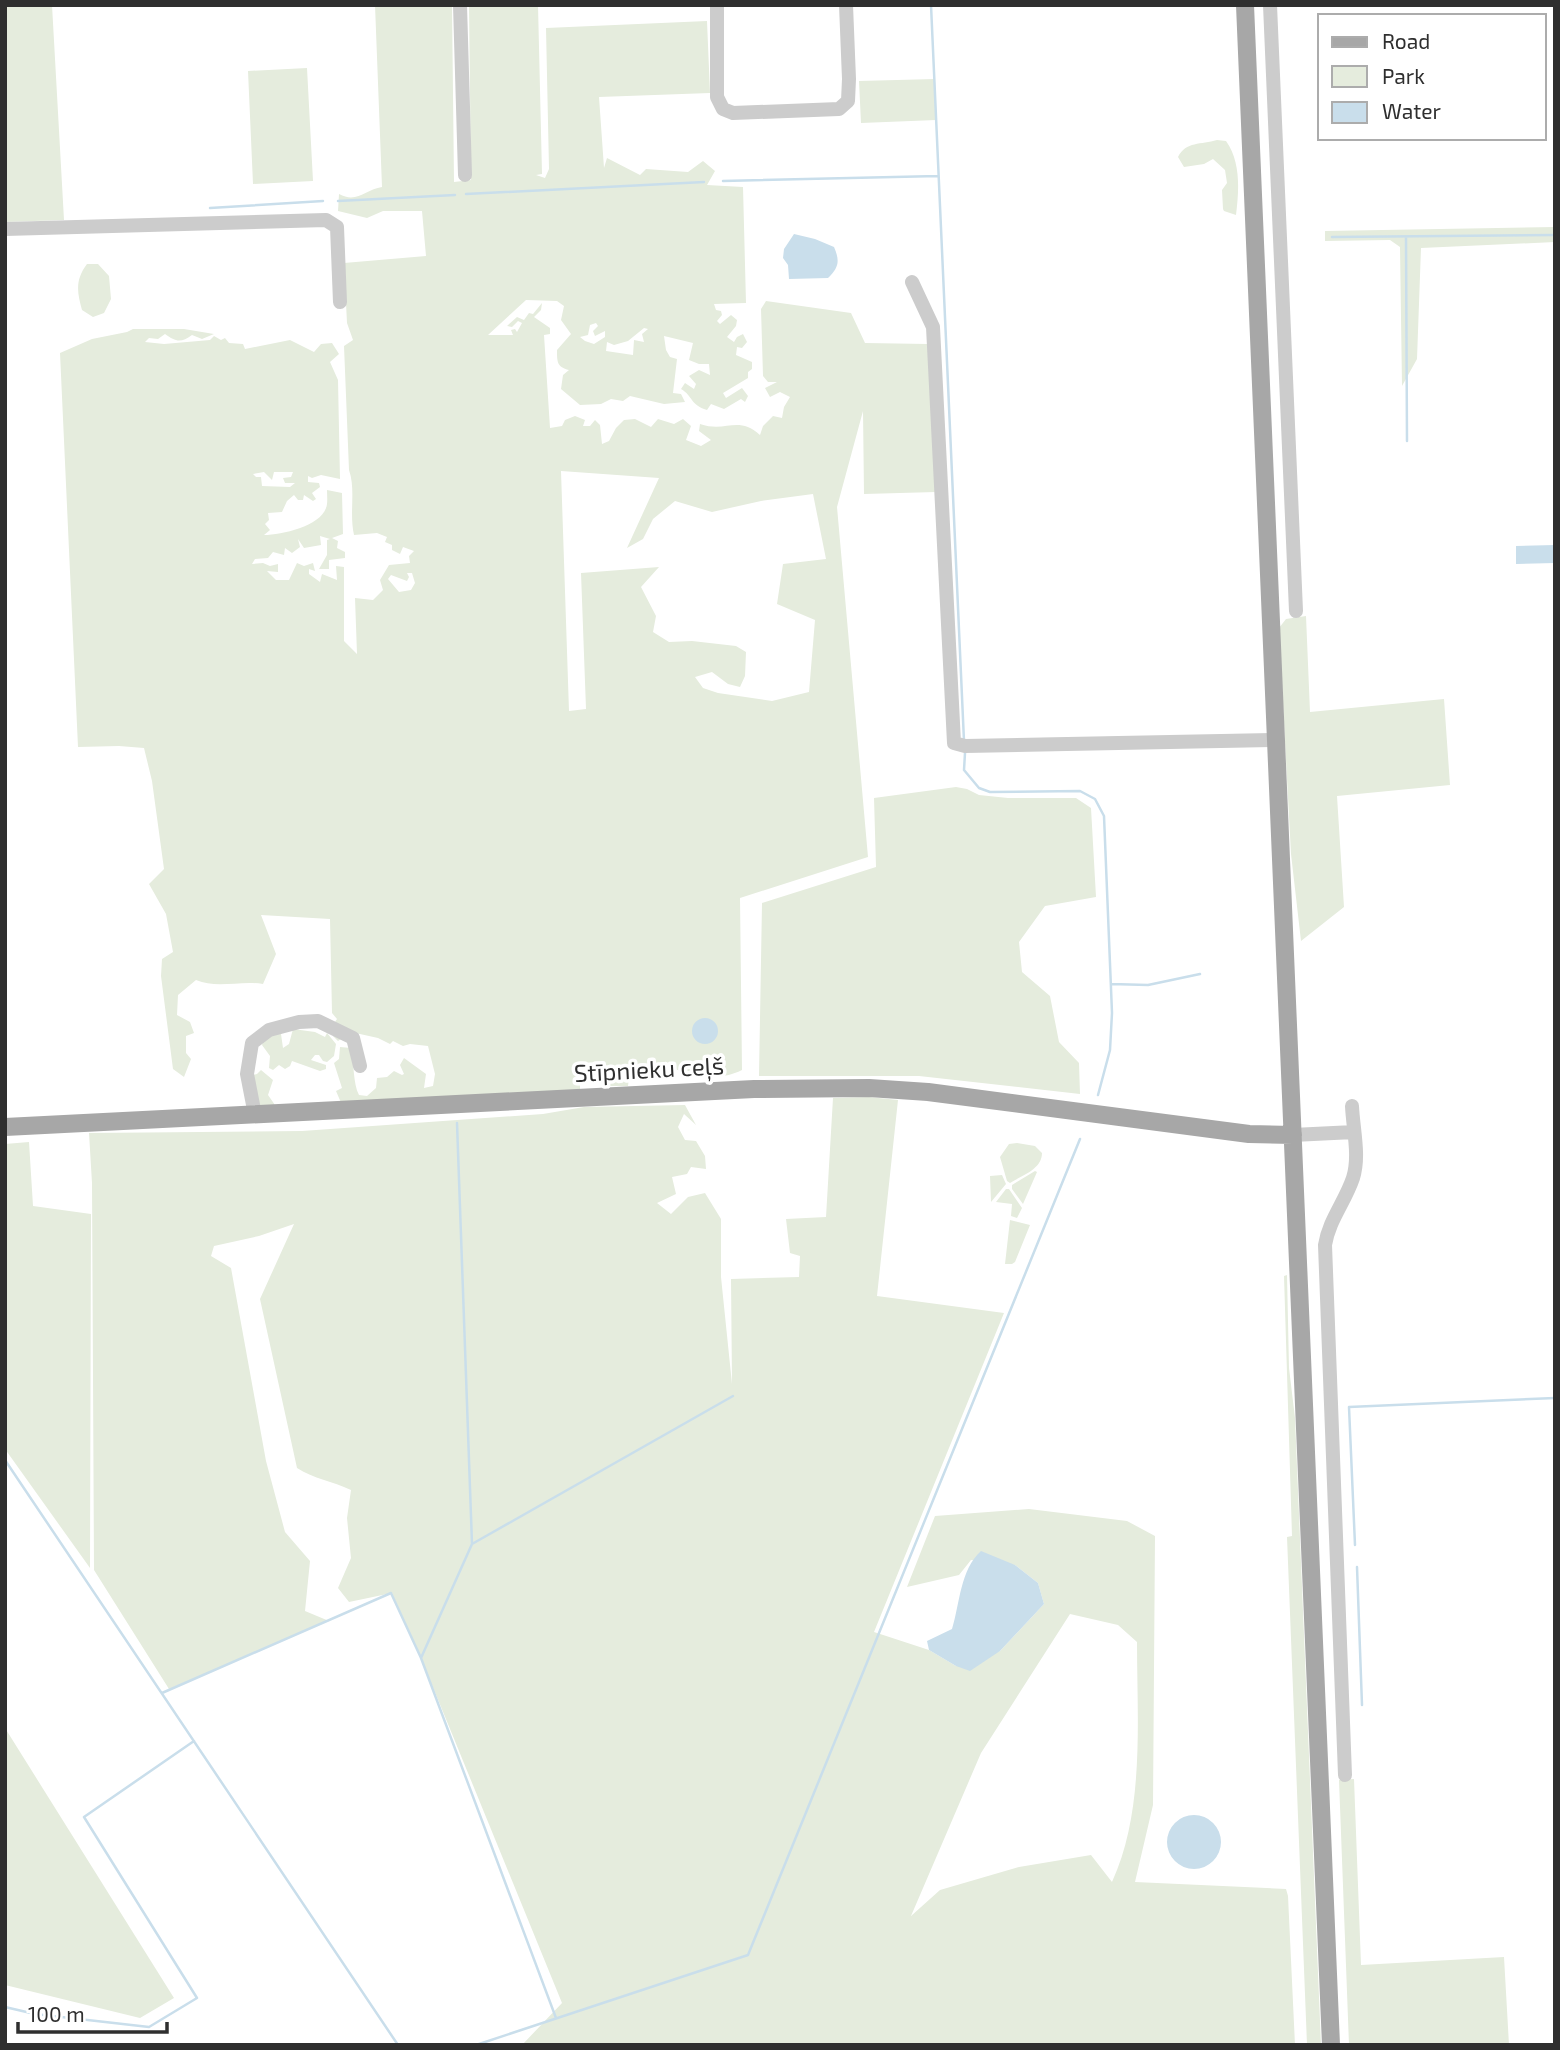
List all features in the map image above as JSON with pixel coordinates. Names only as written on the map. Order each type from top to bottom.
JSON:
[{"type":"main road","points":[[1245,5],[1331,2045]]},
{"type":"main road","name":"Stīpnieku ceļš","points":[[5,1127],[754,1089],[869,1088],[971,1097],[1249,1134],[1293,1135]]},
{"type":"street","points":[[460,5],[465,175]]},
{"type":"street","points":[[717,5],[717,97],[723,109],[733,114],[839,109],[848,101],[846,5]]},
{"type":"street","points":[[1270,5],[1296,611]]},
{"type":"street","points":[[5,229],[326,220],[337,227],[340,302]]},
{"type":"street","points":[[912,282],[933,327],[954,743],[965,746],[1276,740]]},
{"type":"street","points":[[255,1115],[247,1074],[252,1043],[269,1030],[318,1021],[353,1038],[360,1066]]},
{"type":"street","points":[[1345,1774],[1325,1245],[1330,1224],[1354,1176],[1356,1159],[1352,1106]]},
{"type":"street","points":[[1293,1135],[1354,1132]]},
{"type":"green space","points":[[5,5],[52,5],[64,220],[5,222]]},
{"type":"green space","points":[[375,5],[452,5],[454,182],[471,180],[469,5],[538,5],[542,174],[536,175],[545,178],[549,169],[546,28],[707,21],[710,93],[599,97],[604,168],[607,158],[640,175],[646,169],[688,172],[703,161],[715,171],[707,185],[743,187],[746,303],[714,304],[716,310],[721,311],[722,315],[717,321],[720,324],[731,315],[737,320],[736,326],[727,337],[734,342],[743,334],[747,342],[742,348],[737,347],[736,355],[752,362],[748,378],[723,393],[726,398],[742,388],[748,396],[745,402],[741,399],[724,409],[711,404],[707,410],[697,406],[681,389],[685,383],[694,389],[696,384],[689,376],[699,370],[710,375],[709,364],[689,360],[693,343],[664,336],[666,350],[670,357],[677,359],[673,393],[681,394],[685,402],[664,404],[630,396],[623,401],[611,399],[601,404],[580,405],[561,389],[563,375],[569,370],[558,363],[557,350],[571,334],[561,320],[564,306],[557,301],[526,300],[488,335],[513,335],[511,330],[515,329],[517,332],[522,323],[518,321],[512,327],[507,326],[517,317],[524,320],[542,303],[541,310],[534,317],[550,328],[550,334],[544,335],[550,428],[562,426],[565,420],[575,416],[585,420],[583,426],[590,426],[595,420],[600,425],[602,444],[609,441],[624,420],[635,419],[651,427],[658,419],[674,424],[683,419],[691,426],[686,440],[701,446],[711,440],[699,431],[700,424],[717,427],[745,426],[760,435],[763,426],[773,416],[782,418],[790,397],[780,392],[770,397],[765,388],[777,382],[768,382],[763,376],[761,309],[766,301],[851,313],[865,343],[928,344],[936,492],[864,494],[863,411],[837,507],[868,857],[740,898],[742,1070],[733,1074],[715,1077],[669,1067],[657,1078],[629,1078],[628,1086],[605,1086],[591,1075],[580,1079],[580,1090],[342,1105],[336,1091],[342,1088],[334,1063],[339,1059],[340,1047],[351,1048],[357,1090],[359,1095],[367,1096],[376,1088],[377,1078],[387,1077],[394,1071],[404,1074],[400,1065],[404,1058],[426,1074],[424,1088],[433,1086],[435,1074],[428,1046],[403,1046],[393,1041],[390,1044],[378,1038],[351,1032],[338,1041],[333,1036],[333,1025],[337,1019],[332,1013],[330,919],[261,915],[276,954],[263,984],[212,984],[196,980],[178,995],[177,1015],[190,1022],[194,1033],[186,1036],[186,1053],[191,1059],[184,1077],[173,1069],[161,976],[162,959],[173,952],[166,914],[149,884],[164,869],[152,781],[144,748],[78,747],[60,353],[92,339],[133,329],[184,329],[214,334],[202,339],[192,335],[179,340],[165,334],[158,339],[149,338],[145,342],[164,344],[210,340],[214,336],[221,340],[225,338],[229,343],[243,344],[245,349],[290,340],[314,352],[321,344],[332,343],[339,354],[330,362],[338,380],[340,479],[321,475],[312,478],[308,476],[308,482],[319,483],[320,487],[312,493],[316,499],[313,501],[304,495],[303,500],[298,500],[294,495],[287,501],[282,512],[268,513],[269,520],[265,524],[270,530],[264,535],[290,531],[316,520],[326,508],[327,490],[342,493],[343,534],[332,538],[338,541],[337,548],[345,552],[345,558],[329,560],[329,569],[319,569],[327,555],[327,540],[330,539],[320,536],[321,545],[304,548],[298,539],[300,547],[292,553],[285,548],[284,555],[273,552],[268,558],[255,559],[252,564],[278,564],[278,572],[267,571],[276,580],[289,580],[297,563],[304,566],[313,563],[315,571],[309,569],[309,574],[320,582],[322,574],[337,580],[336,566],[344,567],[344,641],[357,654],[355,598],[373,600],[383,590],[380,580],[389,565],[410,563],[409,556],[414,551],[403,547],[400,554],[385,542],[387,537],[377,533],[354,535],[353,527],[344,346],[353,340],[347,323],[344,263],[426,256],[422,211],[383,211],[367,218],[338,211],[339,194],[356,197],[382,187]],"holes":[[[596,323],[598,326],[593,331],[595,336],[605,331],[605,337],[594,344],[580,337],[588,335],[590,325]],[[644,328],[648,329],[642,334],[644,342],[634,340],[633,355],[606,351],[607,342],[614,345],[628,341]],[[561,471],[659,478],[627,548],[643,539],[653,519],[675,501],[712,512],[761,501],[813,494],[826,559],[783,564],[777,604],[815,620],[809,692],[772,701],[718,693],[703,688],[695,677],[712,672],[728,684],[740,687],[745,676],[746,652],[736,646],[692,641],[669,642],[653,632],[656,616],[641,587],[659,567],[581,573],[586,709],[569,711]],[[264,472],[272,480],[274,472],[293,472],[291,477],[283,478],[285,483],[295,483],[290,487],[262,486],[261,477],[253,474]],[[407,573],[412,573],[415,583],[411,590],[399,592],[388,579],[391,575],[407,581]]]},
{"type":"green space","points":[[307,68],[313,181],[253,184],[248,71]]},
{"type":"green space","points":[[935,79],[936,120],[861,123],[859,81]]},
{"type":"green space","points":[[1217,140],[1226,141],[1237,167],[1236,215],[1223,209],[1222,190],[1227,183],[1225,170],[1213,159],[1204,164],[1184,167],[1178,157],[1185,148]]},
{"type":"green space","points":[[1555,227],[1555,242],[1421,248],[1417,359],[1402,386],[1400,247],[1390,240],[1325,241],[1325,231]]},
{"type":"green space","points":[[87,264],[98,264],[109,276],[111,299],[104,313],[93,317],[82,310],[78,292],[80,275]]},
{"type":"green space","points":[[1306,616],[1310,712],[1444,699],[1450,785],[1337,796],[1344,907],[1301,941],[1291,854],[1279,628],[1286,619]]},
{"type":"green space","points":[[956,787],[979,795],[1008,798],[1076,798],[1091,808],[1096,897],[1045,906],[1019,942],[1022,972],[1050,996],[1059,1042],[1079,1063],[1080,1094],[919,1076],[759,1076],[762,903],[876,867],[874,798]]},
{"type":"green space","points":[[293,1029],[315,1032],[325,1037],[327,1033],[336,1044],[334,1056],[327,1062],[319,1055],[315,1055],[311,1060],[326,1065],[326,1069],[320,1071],[292,1061],[285,1069],[279,1065],[273,1070],[269,1068],[270,1056],[262,1045],[264,1037],[274,1031],[281,1034],[283,1048],[289,1044]]},
{"type":"green space","points":[[261,1070],[273,1080],[268,1095],[275,1105],[259,1106],[253,1075]]},
{"type":"green space","points":[[869,1097],[898,1100],[877,1296],[1004,1313],[874,1632],[929,1650],[956,1666],[1000,1651],[1044,1604],[1038,1583],[1015,1565],[971,1560],[959,1575],[907,1587],[935,1516],[1029,1509],[1127,1521],[1155,1536],[1153,1805],[1135,1882],[1286,1889],[1295,2045],[522,2045],[562,2003],[392,1593],[349,1602],[338,1588],[351,1558],[347,1518],[351,1490],[297,1468],[260,1299],[294,1224],[259,1236],[214,1246],[211,1256],[231,1268],[266,1461],[285,1532],[310,1561],[305,1611],[329,1621],[169,1689],[94,1570],[92,1183],[89,1133],[302,1131],[543,1114],[584,1107],[685,1105],[696,1125],[684,1114],[678,1127],[685,1140],[696,1141],[705,1156],[706,1169],[691,1167],[687,1174],[672,1177],[676,1194],[657,1203],[671,1214],[688,1197],[705,1193],[721,1219],[721,1277],[732,1384],[731,1279],[799,1277],[800,1256],[790,1253],[786,1219],[826,1217],[833,1098]],"holes":[[[1070,1614],[1118,1625],[1137,1642],[1138,1733],[1130,1825],[1112,1882],[1091,1855],[1019,1867],[940,1890],[911,1916],[981,1753]]]},
{"type":"green space","points":[[29,1142],[33,1206],[91,1214],[90,1568],[5,1449],[5,1144]]},
{"type":"green space","points":[[1009,1144],[1035,1146],[1042,1153],[1041,1159],[1031,1171],[1010,1183],[1000,1157]]},
{"type":"green space","points":[[1037,1172],[1023,1204],[1012,1185]]},
{"type":"green space","points":[[1002,1175],[1006,1184],[991,1202],[990,1176]]},
{"type":"green space","points":[[1006,1189],[1009,1189],[1022,1208],[1017,1218],[1011,1216],[1012,1204],[996,1202]]},
{"type":"green space","points":[[1010,1220],[1030,1225],[1015,1262],[1005,1264]]},
{"type":"green space","points":[[1287,1275],[1289,1368],[1295,1418],[1321,2045],[1307,2045],[1287,1537],[1292,1536],[1284,1276]]},
{"type":"green space","points":[[5,1728],[174,1998],[140,2018],[5,1985]]},
{"type":"green space","points":[[1354,1779],[1361,1965],[1504,1957],[1509,2045],[1349,2045],[1339,1780]]},
{"type":"water","points":[[794,234],[834,247],[837,264],[828,278],[789,279],[788,265],[783,258],[784,249]]},
{"type":"water","points":[[1555,545],[1555,563],[1516,564],[1516,546]]},
{"type":"water","points":[[705,1018],[714,1022],[718,1031],[714,1040],[705,1044],[696,1040],[692,1031],[696,1022]]},
{"type":"water","points":[[981,1551],[1015,1565],[1038,1583],[1044,1604],[1000,1651],[970,1671],[929,1650],[927,1641],[952,1629],[965,1577]]},
{"type":"water","points":[[1194,1815],[1213,1823],[1221,1842],[1213,1861],[1194,1869],[1175,1861],[1167,1842],[1175,1823]]},
{"type":"waterway","points":[[931,5],[964,741]]},
{"type":"waterway","points":[[723,181],[938,176]]},
{"type":"waterway","points":[[466,194],[704,182]]},
{"type":"waterway","points":[[338,201],[455,195]]},
{"type":"waterway","points":[[210,208],[323,201]]},
{"type":"waterway","points":[[1332,237],[1555,235]]},
{"type":"waterway","points":[[1406,237],[1407,441]]},
{"type":"waterway","points":[[965,753],[964,770],[979,788],[990,792],[1080,791],[1095,799],[1104,816],[1112,1013],[1110,1050],[1098,1095]]},
{"type":"waterway","points":[[1111,984],[1148,985],[1200,974]]},
{"type":"waterway","points":[[421,1658],[472,1544],[457,1123]]},
{"type":"waterway","points":[[476,2045],[748,1955],[1080,1139]]},
{"type":"waterway","points":[[472,1544],[733,1396]]},
{"type":"waterway","points":[[1355,1545],[1349,1407],[1555,1398]]},
{"type":"waterway","points":[[5,1460],[398,2045]]},
{"type":"waterway","points":[[1357,1567],[1362,1705]]},
{"type":"waterway","points":[[162,1693],[391,1593],[421,1658],[556,2018]]},
{"type":"waterway","points":[[5,2007],[35,2014],[149,2027],[197,1998],[84,1817],[194,1741]]}]
